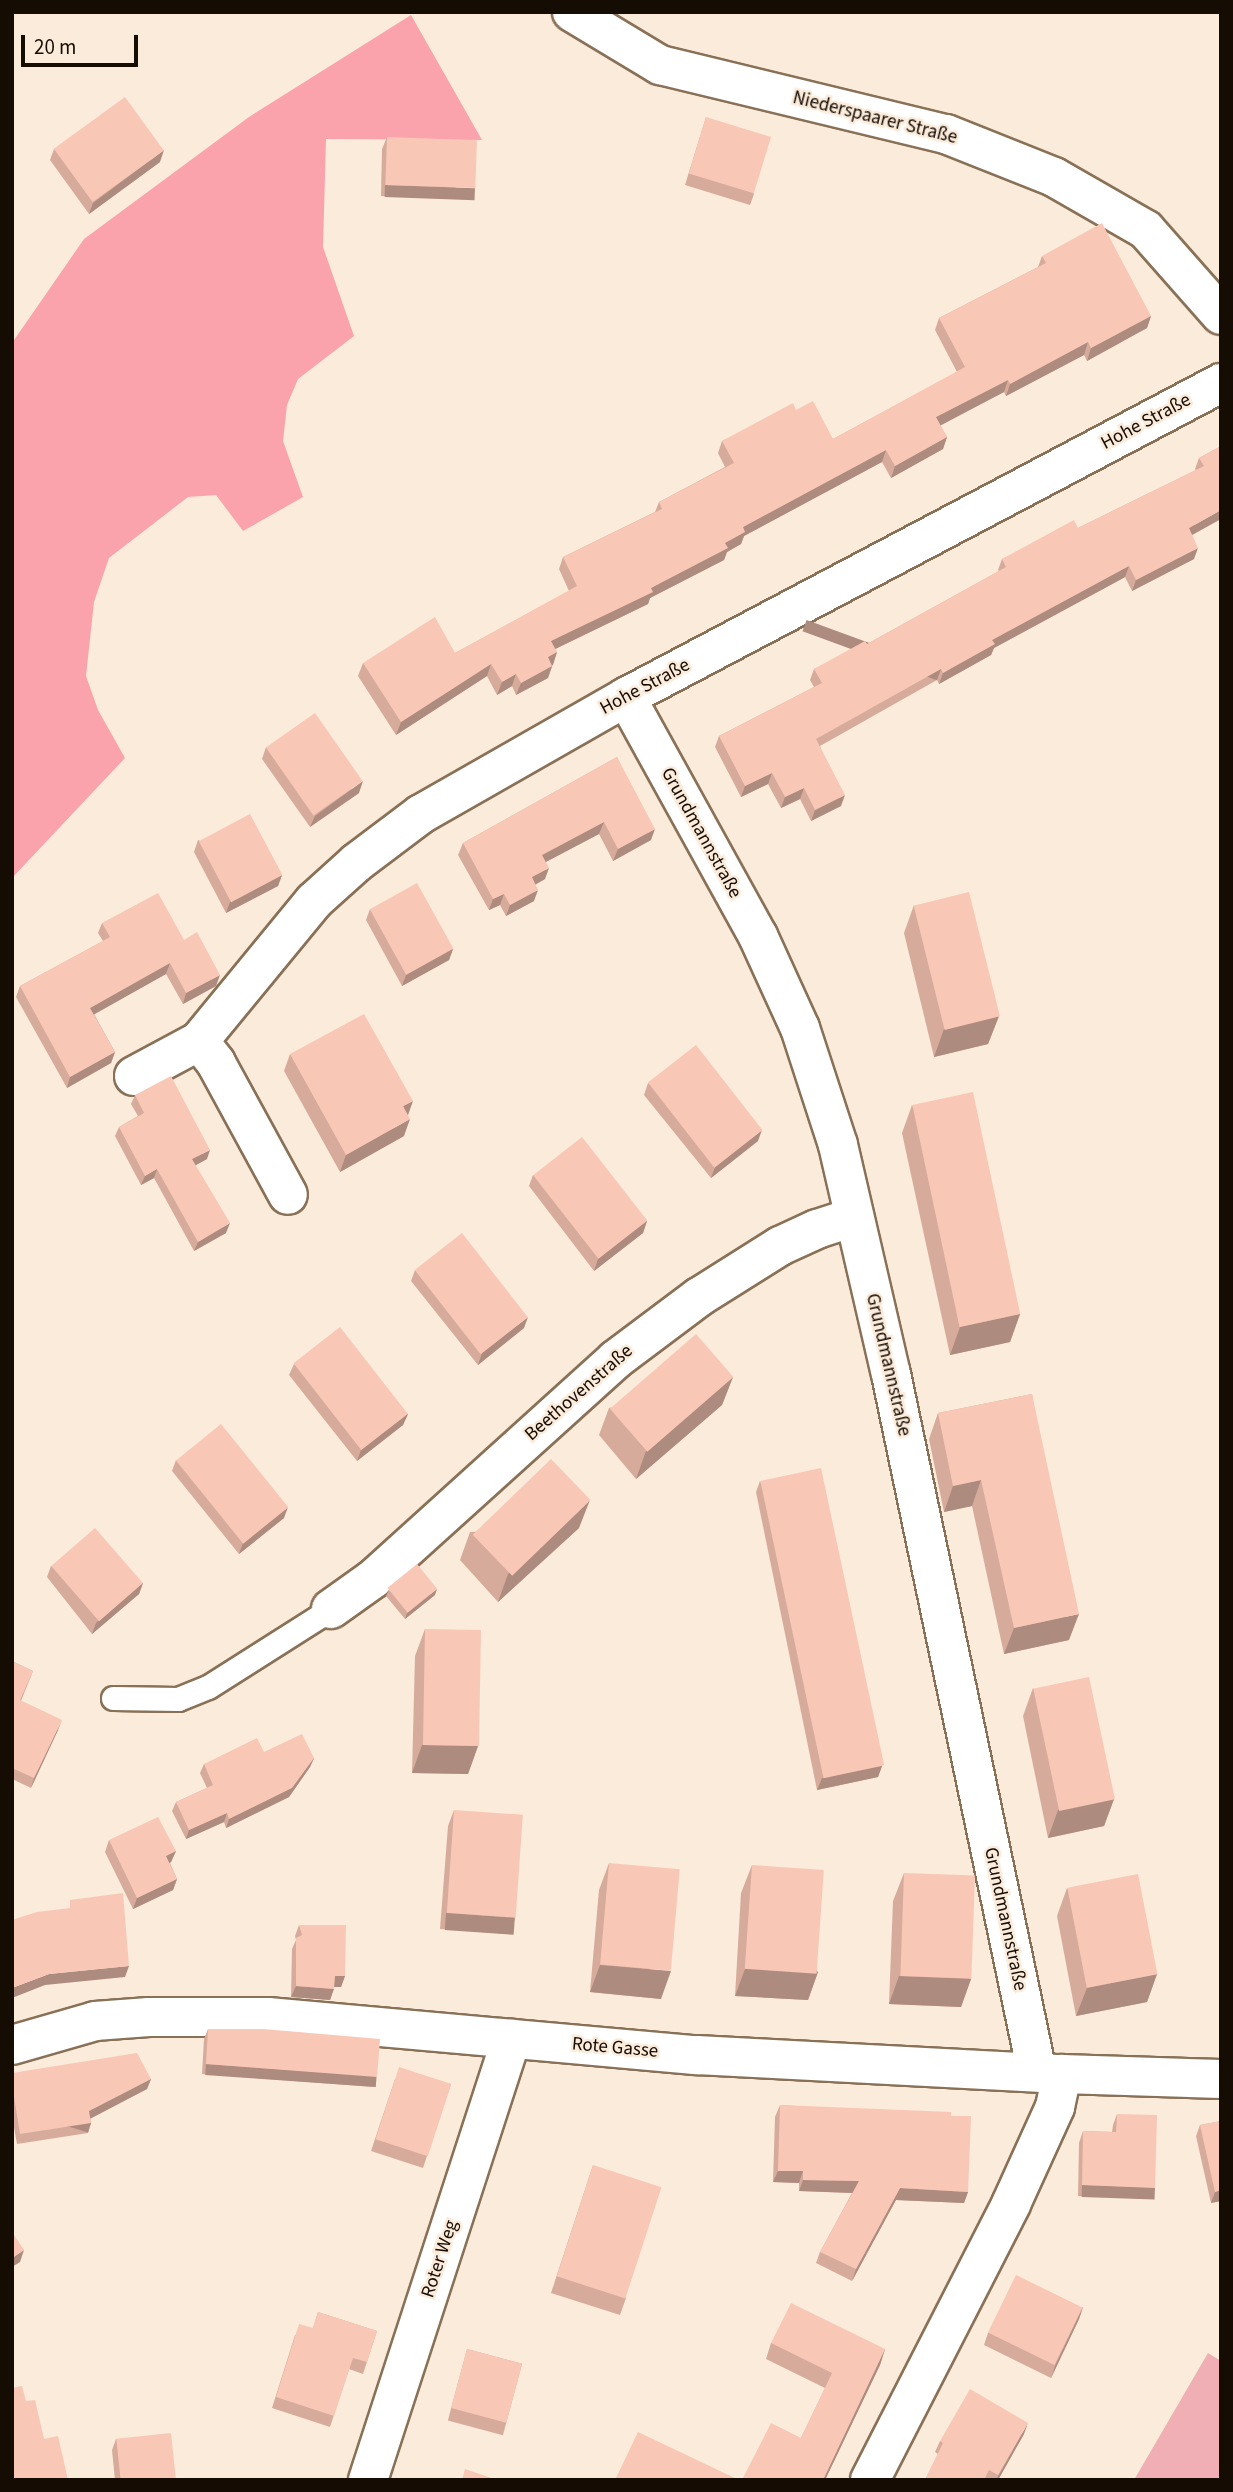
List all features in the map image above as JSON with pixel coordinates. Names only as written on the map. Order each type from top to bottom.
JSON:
[{"type":"street","name":"Niederspaarer Straße","points":[[572,12],[660,65],[946,134],[1054,177],[1146,230],[1221,315]]},
{"type":"street","name":"Hohe Straße","points":[[134,1076],[200,1041],[314,901],[356,863],[421,814],[626,697],[1221,383]]},
{"type":"street","name":"Grundmannstraße","points":[[626,697],[758,936],[800,1028],[838,1145],[1050,2073],[1055,2107],[1011,2204],[870,2480]]},
{"type":"street","points":[[200,1041],[216,1063],[288,1195]]},
{"type":"street","name":"Beethovenstraße","points":[[331,1609],[373,1579],[636,1344],[699,1297],[780,1247],[817,1229],[854,1217]]},
{"type":"street","name":"Rote Gasse","points":[[12,2045],[95,2021],[206,2015],[268,2017],[697,2055],[1221,2079]]},
{"type":"street","name":"Roter Weg","points":[[368,2480],[511,2039]]},
{"type":"lane","points":[[113,1698],[178,1699],[208,1687],[331,1609]]},
{"type":"shaded area","points":[[411,15],[482,140],[326,139],[323,247],[354,336],[298,379],[287,405],[283,441],[303,497],[243,531],[216,495],[188,497],[109,558],[94,602],[86,676],[98,710],[125,758],[12,878],[12,343],[84,239],[249,117]]},
{"type":"shaded area","points":[[1208,2353],[1221,2361],[1221,2480],[1134,2480]]},
{"type":"building","points":[[125,97],[164,150],[93,202],[54,149]]},
{"type":"building","points":[[706,117],[771,137],[754,193],[689,173]]},
{"type":"building","points":[[387,137],[477,140],[475,188],[385,185]]},
{"type":"building","points":[[1102,223],[1151,316],[1091,348],[1088,342],[1010,384],[1008,380],[936,417],[947,437],[895,466],[886,450],[743,527],[745,532],[725,543],[728,548],[651,588],[653,592],[551,641],[557,652],[548,657],[552,666],[521,683],[516,674],[502,682],[491,664],[401,722],[363,663],[435,617],[455,653],[577,586],[563,557],[662,509],[659,502],[734,463],[722,441],[793,403],[796,410],[813,401],[833,439],[965,367],[939,318],[1046,263],[1042,256]]},
{"type":"building","points":[[1221,446],[1221,510],[1189,528],[1198,548],[1136,580],[1129,566],[992,640],[995,644],[943,673],[941,669],[816,739],[845,795],[815,810],[804,788],[785,797],[772,773],[745,786],[719,736],[822,683],[814,669],[865,641],[867,644],[1006,567],[1002,559],[1074,520],[1078,528],[1204,466],[1199,458]]},
{"type":"building","points":[[315,713],[363,781],[313,815],[266,747]]},
{"type":"building","points":[[617,757],[655,829],[618,849],[604,822],[542,855],[549,868],[532,877],[538,890],[510,905],[504,894],[493,899],[463,843]]},
{"type":"building","points":[[250,814],[282,875],[231,902],[199,841]]},
{"type":"building","points":[[417,883],[453,949],[406,975],[370,909]]},
{"type":"building","points":[[969,892],[1000,1016],[945,1030],[914,906]]},
{"type":"building","points":[[158,893],[184,940],[197,932],[220,975],[186,993],[170,963],[90,1008],[115,1052],[70,1077],[20,986],[110,937],[102,923]]},
{"type":"building","points":[[364,1014],[413,1101],[403,1106],[410,1119],[346,1155],[290,1054]]},
{"type":"building","points":[[696,1045],[762,1130],[714,1168],[648,1083]]},
{"type":"building","points":[[171,1076],[210,1150],[192,1159],[230,1223],[198,1242],[157,1169],[145,1176],[119,1127],[144,1113],[135,1095]]},
{"type":"building","points":[[973,1092],[1020,1314],[960,1327],[912,1105]]},
{"type":"building","points":[[582,1137],[647,1221],[598,1259],[533,1175]]},
{"type":"building","points":[[462,1233],[528,1317],[481,1354],[415,1270]]},
{"type":"building","points":[[340,1327],[408,1414],[361,1450],[294,1363]]},
{"type":"building","points":[[696,1334],[733,1377],[647,1452],[610,1409]]},
{"type":"building","points":[[1032,1394],[1079,1614],[1014,1628],[981,1480],[953,1486],[938,1413]]},
{"type":"building","points":[[221,1424],[288,1507],[243,1544],[176,1461]]},
{"type":"building","points":[[551,1459],[591,1500],[512,1576],[473,1535]]},
{"type":"building","points":[[821,1468],[884,1765],[824,1778],[760,1481]]},
{"type":"building","points":[[95,1528],[143,1583],[99,1621],[51,1566]]},
{"type":"building","points":[[417,1564],[437,1589],[408,1613],[387,1588]]},
{"type":"building","points":[[425,1629],[481,1630],[479,1746],[423,1745]]},
{"type":"building","points":[[12,1661],[33,1671],[20,1700],[62,1720],[34,1778],[12,1768]]},
{"type":"building","points":[[1089,1677],[1115,1799],[1059,1811],[1033,1689]]},
{"type":"building","points":[[302,1734],[314,1758],[292,1788],[229,1819],[227,1813],[189,1830],[176,1802],[213,1785],[204,1764],[257,1738],[264,1752]]},
{"type":"building","points":[[454,1810],[523,1815],[516,1918],[447,1913]]},
{"type":"building","points":[[158,1817],[176,1851],[166,1856],[177,1879],[137,1898],[109,1840]]},
{"type":"building","points":[[609,1863],[680,1869],[671,1971],[600,1965]]},
{"type":"building","points":[[752,1865],[824,1870],[817,1974],[745,1969]]},
{"type":"building","points":[[904,1873],[975,1875],[971,1978],[900,1976]]},
{"type":"building","points":[[1138,1874],[1157,1974],[1087,1988],[1067,1888]]},
{"type":"building","points":[[123,1893],[129,1966],[49,1974],[12,1988],[12,1920],[37,1912],[70,1908],[70,1900]]},
{"type":"building","points":[[299,1925],[346,1925],[345,1976],[335,1976],[334,1989],[296,1986],[296,1938],[302,1935]]},
{"type":"building","points":[[208,2029],[263,2029],[380,2039],[377,2077],[206,2064]]},
{"type":"building","points":[[137,2053],[151,2079],[89,2111],[91,2123],[20,2134],[12,2073]]},
{"type":"building","points":[[399,2067],[451,2084],[428,2156],[376,2139]]},
{"type":"building","points":[[780,2105],[951,2112],[951,2116],[971,2116],[968,2192],[900,2188],[856,2269],[820,2252],[859,2181],[803,2180],[803,2171],[778,2171]]},
{"type":"building","points":[[1117,2114],[1157,2115],[1155,2188],[1082,2185],[1083,2131],[1116,2132]]},
{"type":"building","points":[[1221,2121],[1221,2190],[1215,2192],[1200,2125]]},
{"type":"building","points":[[593,2165],[661,2187],[625,2299],[557,2276]]},
{"type":"building","points":[[12,2232],[24,2250],[12,2258]]},
{"type":"building","points":[[1016,2275],[1083,2307],[1054,2365],[988,2333]]},
{"type":"building","points":[[791,2303],[885,2349],[823,2480],[742,2480],[771,2423],[801,2438],[832,2373],[771,2343]]},
{"type":"building","points":[[318,2312],[377,2331],[367,2362],[353,2358],[334,2416],[276,2397],[299,2324],[313,2328]]},
{"type":"building","points":[[467,2349],[522,2364],[506,2423],[451,2408]]},
{"type":"building","points":[[22,2386],[26,2401],[35,2400],[44,2439],[58,2436],[68,2480],[12,2480],[12,2388]]},
{"type":"building","points":[[970,2389],[1028,2423],[998,2475],[989,2470],[984,2480],[925,2480],[943,2443],[940,2441]]},
{"type":"building","points":[[638,2432],[739,2480],[615,2480]]},
{"type":"building","points":[[171,2433],[176,2480],[121,2480],[116,2439]]},
{"type":"building","points":[[465,2469],[497,2480],[462,2480]]}]
